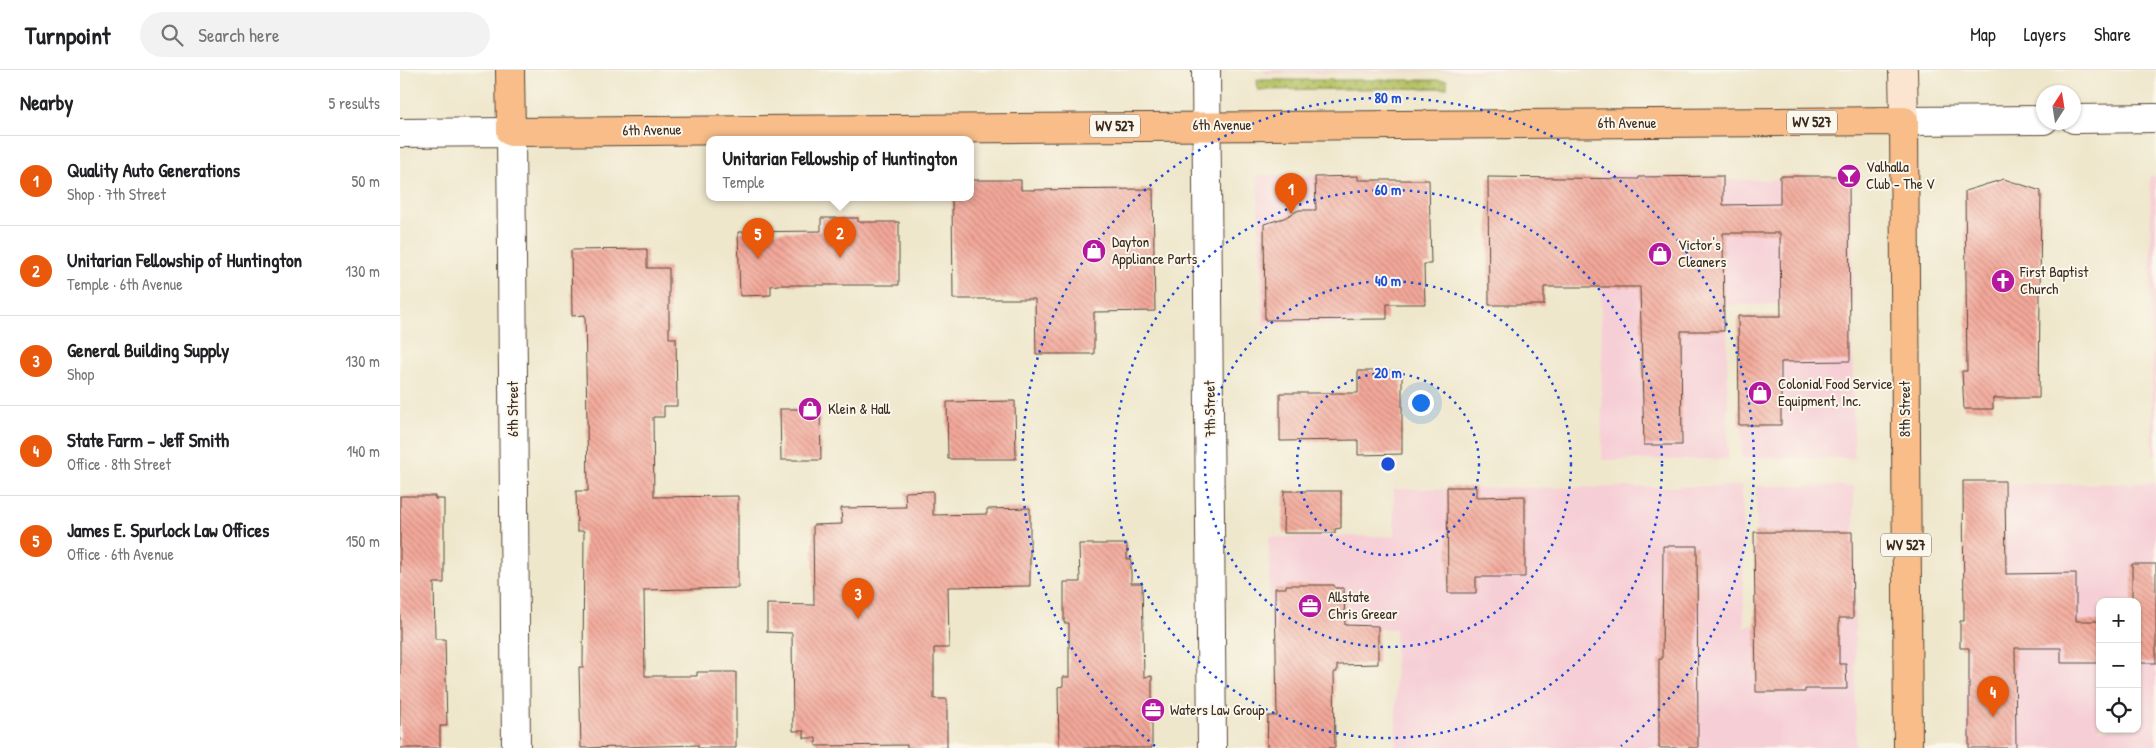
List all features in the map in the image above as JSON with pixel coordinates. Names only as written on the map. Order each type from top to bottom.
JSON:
[{"type":"main road","name":"6th Street","points":[[510,70],[511,132]]},
{"type":"main road","name":"8th Street","points":[[1903,70],[1908,748]]},
{"type":"main road","name":"6th Avenue","points":[[511,132],[1206,125],[1904,121]]},
{"type":"street","name":"7th Street","points":[[1206,70],[1212,748]]},
{"type":"street","points":[[2081,119],[2156,118]]},
{"type":"street","name":"6th Avenue","points":[[1904,121],[2036,120]]},
{"type":"street","name":"6th Avenue","points":[[400,133],[511,132]]},
{"type":"street","name":"6th Street","points":[[511,132],[516,748]]},
{"type":"shaded area","points":[[1264,70],[1587,70],[1264,73]]},
{"type":"shaded area","points":[[1600,171],[1726,180],[1851,179],[1853,304],[1727,305],[1728,459],[1602,460]]},
{"type":"shaded area","points":[[1257,175],[1357,176],[1359,323],[1263,325]]},
{"type":"shaded area","points":[[2150,176],[2156,176],[2156,455],[2153,455]]},
{"type":"shaded area","points":[[1852,318],[1854,458],[1742,458],[1741,319]]},
{"type":"shaded area","points":[[2156,483],[2156,748],[1967,748],[1965,485]]},
{"type":"shaded area","points":[[1742,486],[1744,626],[1757,625],[1756,486],[1854,486],[1856,748],[1396,748],[1395,629],[1270,630],[1269,537],[1394,536],[1394,489]]},
{"type":"green space","points":[[1257,80],[1447,80],[1447,88],[1258,90]]},
{"type":"building","points":[[1358,176],[1358,180],[1429,180],[1431,264],[1424,264],[1425,304],[1387,304],[1387,319],[1265,320],[1264,224],[1284,218],[1299,210],[1316,210],[1315,177]]},
{"type":"building","points":[[1723,176],[1723,205],[1780,204],[1780,176],[1849,176],[1850,361],[1781,362],[1781,425],[1739,425],[1738,316],[1781,316],[1780,233],[1723,233],[1724,331],[1681,331],[1682,445],[1644,445],[1640,287],[1544,287],[1544,305],[1489,305],[1488,177],[1639,179],[1639,177]]},
{"type":"building","name":"First Baptist Church","points":[[2004,179],[2041,191],[2039,398],[1993,398],[1993,409],[1964,409],[1962,371],[1967,371],[1965,191]]},
{"type":"building","name":"Dayton Appliance Parts","points":[[974,180],[1021,180],[1021,190],[1153,189],[1155,311],[1094,312],[1094,354],[1036,354],[1035,299],[953,299],[952,201],[974,201]]},
{"type":"building","points":[[821,218],[858,218],[858,222],[899,222],[899,285],[777,285],[771,286],[771,295],[740,296],[738,232],[821,231]]},
{"type":"building","points":[[647,249],[647,268],[669,268],[669,338],[676,338],[677,406],[664,406],[664,417],[653,417],[654,497],[738,496],[738,588],[644,590],[645,676],[697,676],[697,672],[736,672],[736,748],[698,748],[698,745],[581,748],[579,667],[583,667],[584,531],[577,531],[576,491],[588,491],[585,315],[572,316],[571,250]]},
{"type":"building","points":[[1358,371],[1402,371],[1402,454],[1358,455],[1358,440],[1280,441],[1280,393],[1358,393]]},
{"type":"building","points":[[1015,401],[1016,459],[948,459],[947,402]]},
{"type":"building","points":[[780,409],[820,409],[821,460],[781,460]]},
{"type":"building","points":[[1963,481],[2005,481],[2006,574],[2076,573],[2076,621],[2096,621],[2096,663],[2061,663],[2061,648],[2015,648],[2016,748],[1969,748],[1969,648],[1960,648],[1960,621],[1964,621]]},
{"type":"building","points":[[1447,487],[1476,487],[1476,497],[1525,496],[1525,577],[1476,577],[1476,593],[1448,593]]},
{"type":"building","points":[[933,491],[933,515],[987,514],[987,509],[1030,508],[1030,586],[948,587],[949,648],[934,648],[934,699],[947,699],[947,748],[907,748],[907,745],[816,746],[816,738],[804,738],[804,731],[793,731],[792,633],[767,632],[767,604],[814,605],[813,525],[842,524],[841,508],[906,507],[905,492]]},
{"type":"building","points":[[1284,491],[1341,491],[1341,528],[1335,529],[1335,533],[1283,533]]},
{"type":"building","points":[[400,496],[435,496],[435,499],[444,499],[444,583],[434,583],[435,639],[445,639],[447,726],[440,726],[440,748],[400,748]]},
{"type":"building","points":[[1754,532],[1852,532],[1853,618],[1839,618],[1839,664],[1846,664],[1847,689],[1805,689],[1805,692],[1756,692]]},
{"type":"building","points":[[1079,544],[1127,544],[1127,559],[1131,559],[1131,583],[1142,583],[1144,677],[1152,676],[1152,748],[1059,748],[1058,687],[1063,686],[1063,677],[1069,677],[1069,623],[1064,623],[1064,582],[1080,582]]},
{"type":"building","points":[[1663,546],[1697,546],[1698,748],[1659,748],[1659,659],[1662,659]]},
{"type":"building","points":[[2132,564],[2156,564],[2156,663],[2141,663],[2141,598],[2132,598]]},
{"type":"building","points":[[1286,585],[1334,585],[1335,588],[1344,588],[1345,625],[1378,626],[1378,664],[1337,665],[1337,672],[1334,672],[1335,748],[1267,748],[1268,716],[1277,716],[1275,588],[1286,588]]},
{"type":"place","name":"Valhalla Club - The V","points":[[1849,176]]},
{"type":"place","name":"Quality Auto Generations","points":[[1291,214]]},
{"type":"place","name":"Dayton Appliance Parts","points":[[1094,251]]},
{"type":"place","name":"Victor's Cleaners","points":[[1660,254]]},
{"type":"place","name":"Unitarian Fellowship of Huntington","points":[[840,258]]},
{"type":"place","name":"James E. Spurlock Law Offices","points":[[758,259]]},
{"type":"place","name":"First Baptist Church","points":[[2003,281]]},
{"type":"place","name":"Colonial Food Service Equipment, Inc.","points":[[1760,393]]},
{"type":"place","name":"Klein & Hall","points":[[810,409]]},
{"type":"place","name":"Allstate Chris Greear","points":[[1310,606]]},
{"type":"place","name":"General Building Supply","points":[[858,619]]},
{"type":"place","name":"Waters Law Group","points":[[1153,710]]},
{"type":"place","name":"State Farm – Jeff Smith","points":[[1993,717]]}]
